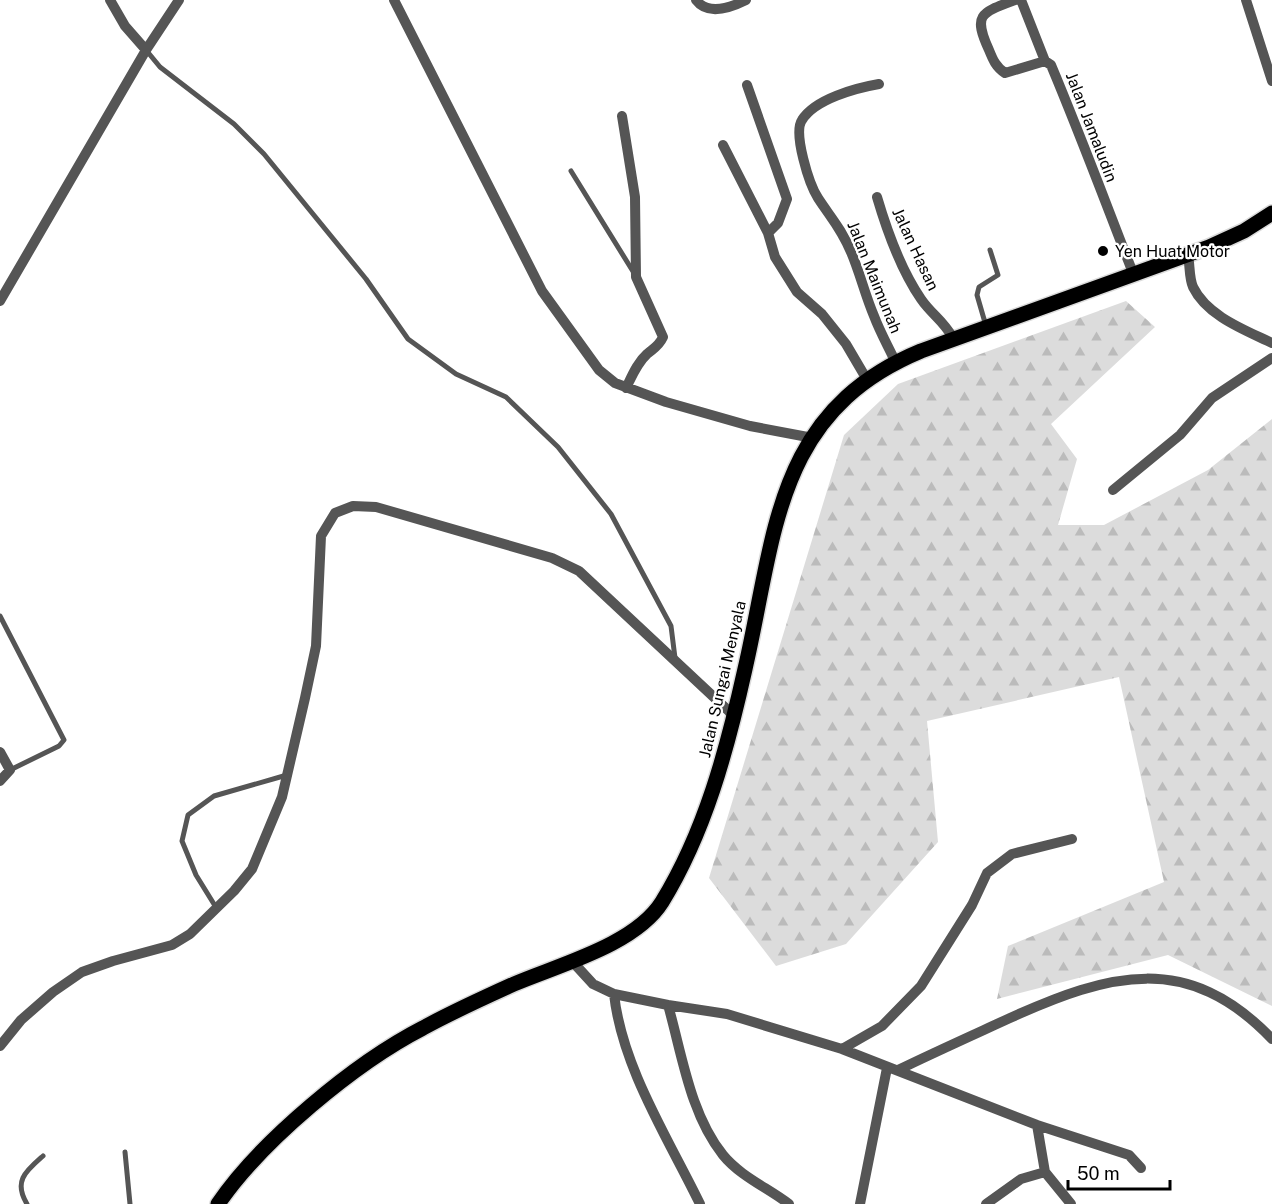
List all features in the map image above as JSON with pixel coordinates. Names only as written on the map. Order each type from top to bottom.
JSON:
[{"type":"main road","name":"Jalan Sungai Menyala","points":[[218,1204],[257,1155],[334,1088],[378,1057],[421,1029],[636,929],[658,907],[677,877],[704,817],[733,715],[779,509],[797,464],[813,438],[842,400],[866,378],[895,362],[953,338],[1188,255],[1244,231],[1272,213]]},
{"type":"street","points":[[110,0],[125,26],[146,50]]},
{"type":"street","points":[[0,301],[146,50],[179,0]]},
{"type":"street","points":[[394,0],[542,291],[599,370],[615,383],[626,388],[750,426],[813,438]]},
{"type":"street","points":[[696,0],[699,4],[713,9],[732,7],[746,0]]},
{"type":"street","name":"Jalan Jamaludin","points":[[1015,0],[993,8],[980,20],[979,28],[998,68],[1005,73],[1045,61],[1051,65],[1090,157],[1098,185],[1133,273]]},
{"type":"street","points":[[1022,0],[1045,61]]},
{"type":"street","points":[[1246,0],[1272,81]]},
{"type":"street","name":"Jalan Maimunah","points":[[879,84],[850,89],[812,110],[801,121],[798,135],[810,181],[817,197],[837,222],[895,362]]},
{"type":"street","points":[[747,85],[787,199],[778,223],[768,232]]},
{"type":"street","points":[[622,116],[635,196],[636,277],[663,337],[659,345],[646,355],[626,388]]},
{"type":"street","points":[[723,145],[768,232],[775,257],[797,292],[822,314],[846,344],[866,378]]},
{"type":"street","name":"Jalan Hasan","points":[[877,197],[883,218],[914,287],[933,312],[942,319],[953,338]]},
{"type":"street","points":[[1188,255],[1193,286],[1203,301],[1219,315],[1272,343]]},
{"type":"street","points":[[1113,490],[1180,435],[1212,399],[1272,358]]},
{"type":"street","points":[[0,1045],[21,1020],[53,992],[82,972],[172,945],[190,934],[217,909],[252,869],[282,797],[316,646],[321,536],[335,513],[353,506],[376,507],[552,558],[579,571],[733,715]]},
{"type":"street","points":[[0,752],[10,770],[0,781]]},
{"type":"street","points":[[842,1049],[882,1026],[921,986],[972,904],[987,873],[1012,854],[1072,839]]},
{"type":"street","points":[[571,960],[592,984],[614,994],[726,1014],[842,1049],[1037,1125],[1129,1155],[1141,1168]]},
{"type":"street","points":[[893,1069],[1062,995],[1104,982],[1172,980],[1212,993],[1258,1025],[1272,1039]]},
{"type":"street","points":[[614,994],[617,1021],[626,1052],[700,1204]]},
{"type":"street","points":[[668,1005],[692,1088],[708,1132],[724,1156],[789,1204]]},
{"type":"street","points":[[860,1204],[893,1069]]},
{"type":"street","points":[[1037,1125],[1046,1172],[1071,1204]]},
{"type":"street","points":[[986,1204],[1021,1179],[1046,1172]]},
{"type":"lane","points":[[146,50],[160,68],[234,124],[264,154],[366,279],[408,339],[456,374],[506,397],[558,447],[611,514],[671,626],[675,660]]},
{"type":"lane","points":[[571,171],[636,277]]},
{"type":"lane","points":[[986,328],[977,295],[979,287],[998,275],[990,250]]},
{"type":"lane","points":[[0,616],[64,740],[59,746],[10,770]]},
{"type":"lane","points":[[217,909],[196,875],[182,841],[188,815],[213,796],[287,775]]},
{"type":"lane","points":[[125,1152],[130,1204]]},
{"type":"lane","points":[[27,1204],[21,1195],[20,1183],[23,1173],[43,1156]]},
{"type":"green space","points":[[1126,301],[1155,327],[1051,424],[1077,459],[1058,525],[1104,525],[1208,470],[1272,419],[1272,1006],[1168,955],[997,999],[1008,946],[1164,882],[1119,677],[927,721],[938,842],[846,944],[776,966],[709,878],[844,435],[898,384]]},
{"type":"place","name":"Yen Huat Motor","points":[[1103,251]]}]
